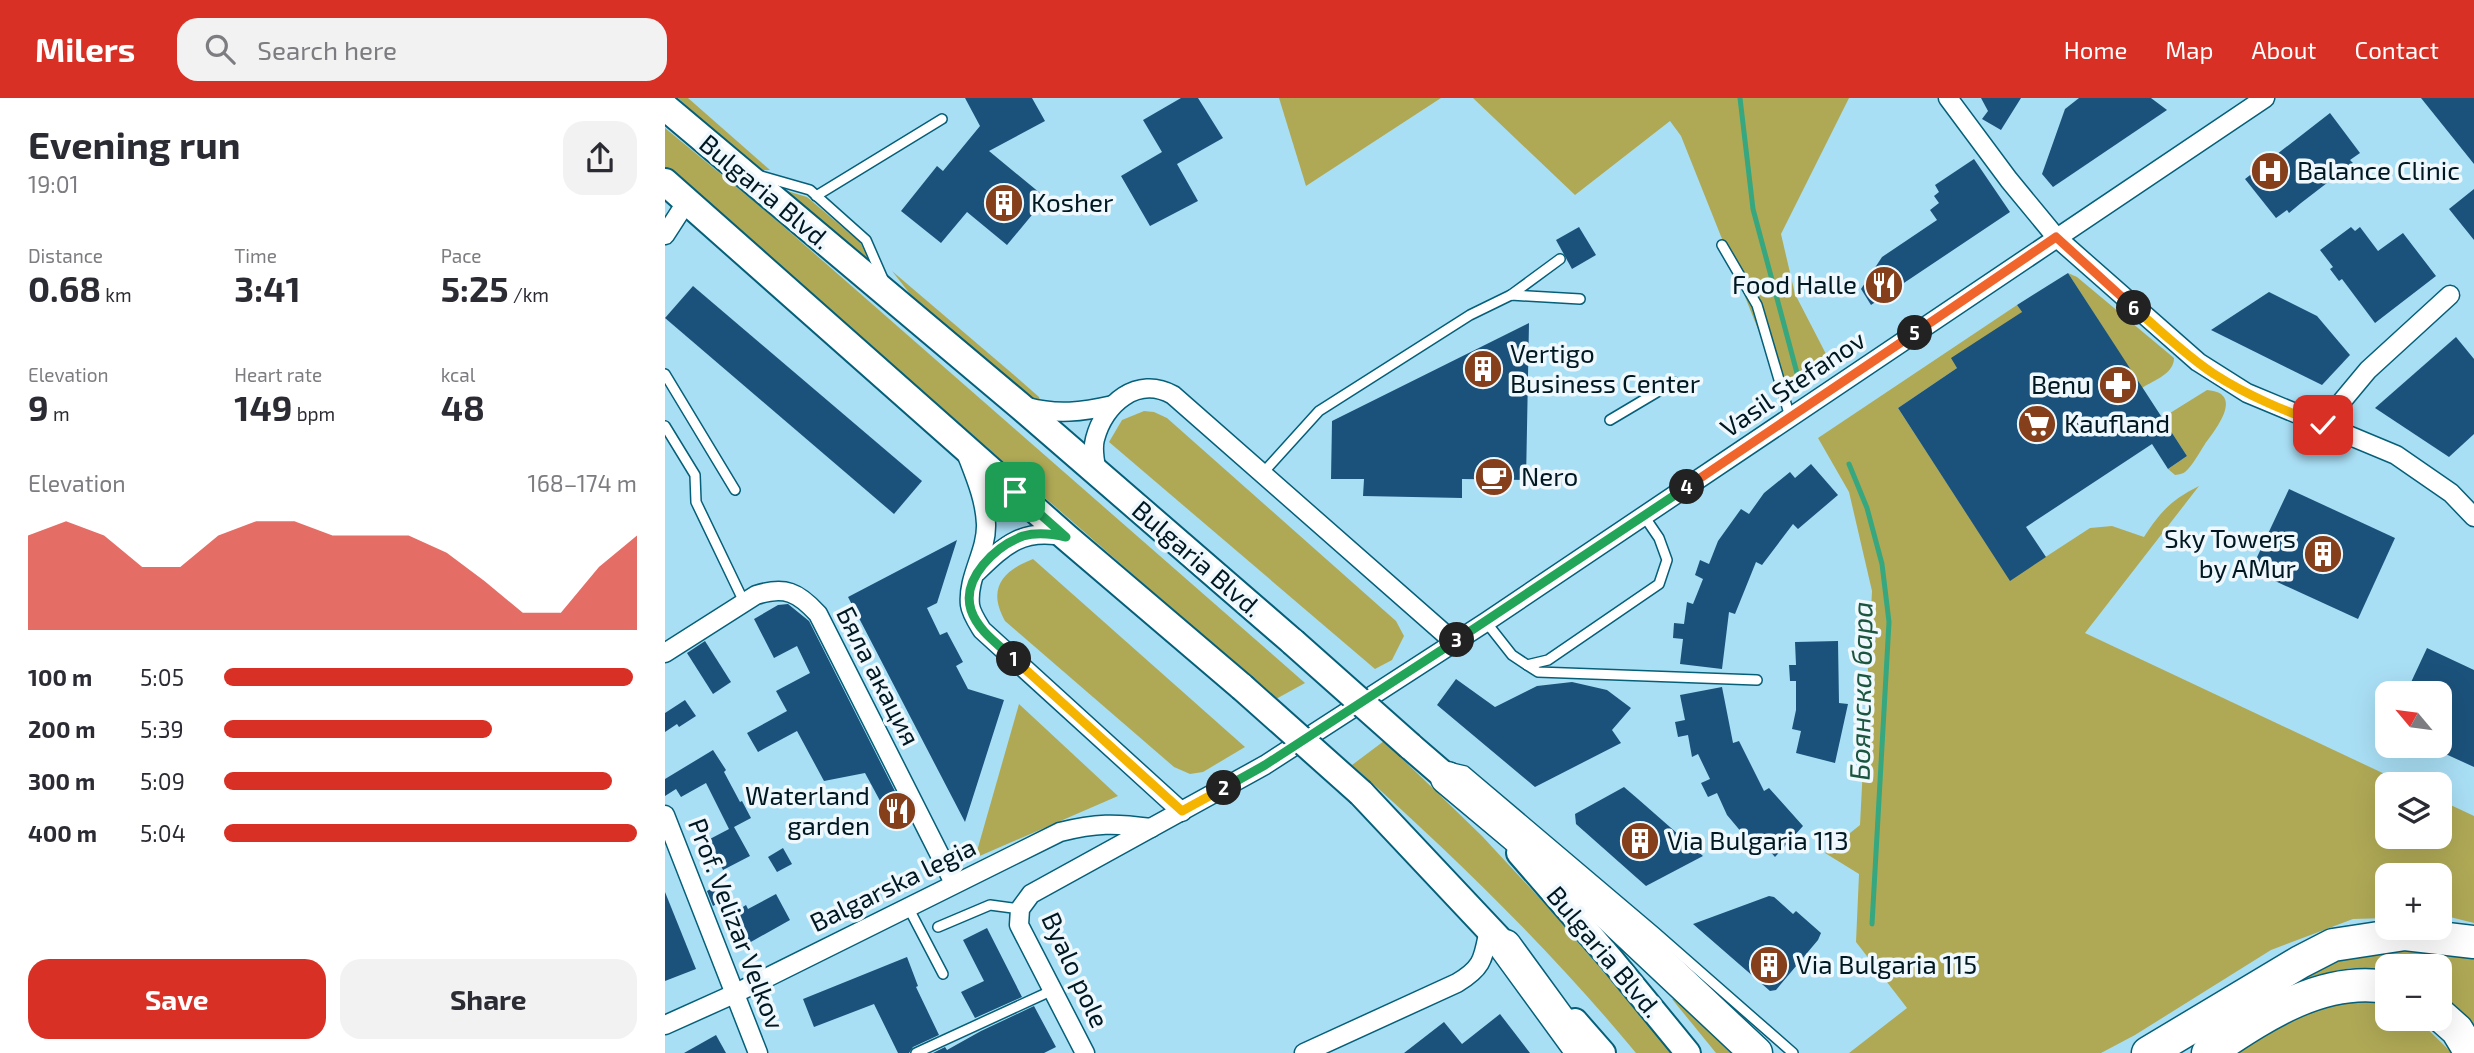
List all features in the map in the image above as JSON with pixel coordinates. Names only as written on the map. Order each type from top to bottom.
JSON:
[{"type":"highway","points":[[1429,762],[1602,908],[1756,1053]]},
{"type":"highway","points":[[2148,1053],[2333,945],[2405,934],[2474,942]]},
{"type":"highway","points":[[1497,937],[1583,1053]]},
{"type":"highway","points":[[2208,1053],[2285,1005],[2316,993],[2344,987],[2375,985]]},
{"type":"highway","points":[[2452,1026],[2471,1053]]},
{"type":"highway","points":[[1732,1028],[1773,1053]]},
{"type":"main road","name":"Bulgaria Blvd.","points":[[665,107],[1019,405],[1429,762],[1548,885],[1688,1053]]},
{"type":"main road","points":[[665,182],[1066,537],[1361,793],[1603,1053]]},
{"type":"street","points":[[1948,98],[2009,180],[2056,237],[2213,374],[2256,398],[2396,455],[2451,493],[2474,517]]},
{"type":"street","name":"Vasil Stefanov","points":[[1182,811],[1265,765],[1486,622],[2265,98]]},
{"type":"street","points":[[665,234],[687,201]]},
{"type":"street","points":[[2323,425],[2368,370],[2450,295]]},
{"type":"street","points":[[1097,472],[1095,440],[1112,405],[1137,389],[1164,390],[1173,395],[1454,642]]},
{"type":"street","points":[[1019,405],[1045,412],[1067,413],[1112,405]]},
{"type":"street","points":[[964,447],[984,502],[986,526],[983,549],[970,594],[970,607],[982,630],[1182,811],[1031,894],[1020,909]]},
{"type":"street","points":[[975,574],[1008,543],[1025,536],[1050,534],[1066,537]]},
{"type":"street","name":"Бяла акация","points":[[665,653],[756,595],[771,591],[789,591],[805,600],[818,614],[954,883]]},
{"type":"street","name":"Prof. Velizar Velkov","points":[[665,815],[758,1053]]},
{"type":"street","name":"Balgarska legia","points":[[665,1025],[734,994],[1060,832],[1092,824],[1117,823],[1151,828]]},
{"type":"street","name":"Byalo pole","points":[[1020,909],[1019,925],[1085,1053]]},
{"type":"street","points":[[1304,1053],[1473,974],[1497,937]]},
{"type":"lane","points":[[816,196],[942,119]]},
{"type":"lane","points":[[739,169],[810,190],[866,240],[892,299]]},
{"type":"lane","points":[[1722,245],[1757,305],[1790,417]]},
{"type":"lane","points":[[1262,474],[1319,411],[1470,315],[1511,295],[1560,259]]},
{"type":"lane","points":[[1511,295],[1580,299]]},
{"type":"lane","points":[[665,374],[735,489]]},
{"type":"lane","points":[[1610,420],[1674,382]]},
{"type":"lane","points":[[665,426],[695,475],[696,502],[744,602]]},
{"type":"lane","points":[[1527,665],[1548,660],[1659,584],[1667,560],[1659,538],[1644,516]]},
{"type":"lane","points":[[1486,622],[1512,655],[1538,672],[1757,680]]},
{"type":"lane","points":[[1429,762],[1465,771],[1793,1053]]},
{"type":"lane","points":[[938,927],[990,905],[1020,909]]},
{"type":"lane","points":[[908,906],[943,974]]},
{"type":"lane","points":[[916,1053],[1053,990]]},
{"type":"shaded area","points":[[678,98],[688,98],[770,170],[757,170]]},
{"type":"shaded area","points":[[1279,98],[1441,98],[1306,186]]},
{"type":"shaded area","points":[[1473,98],[1849,98],[1781,234],[1795,294],[1826,354],[1781,387],[1681,136],[1670,121],[1575,195]]},
{"type":"shaded area","points":[[665,128],[767,212],[1305,683],[1276,699],[665,167]]},
{"type":"shaded area","points":[[777,188],[807,197],[860,242],[874,272]]},
{"type":"shaded area","points":[[892,271],[1039,397],[1041,403],[1019,391],[922,309]]},
{"type":"shaded area","points":[[2068,273],[2077,277],[2174,358],[2171,368],[2142,388]]},
{"type":"shaded area","points":[[2017,305],[2022,312],[1957,368],[1898,408],[2010,580],[2090,528],[2112,526],[2144,537],[2167,507],[2199,486],[2085,633],[2380,772],[2375,772],[2375,849],[2452,849],[2452,806],[2474,816],[2474,923],[2452,918],[2452,863],[2375,863],[2375,918],[2353,919],[2271,950],[2135,1035],[2101,1053],[1849,1053],[1907,1008],[1856,942],[1859,874],[1825,853],[1860,825],[1872,591],[1849,492],[1818,438]]},
{"type":"shaded area","points":[[2207,390],[2224,398],[2224,412],[2191,466],[2184,473],[2175,475],[2168,469],[2187,456],[2162,418]]},
{"type":"shaded area","points":[[1144,411],[1167,418],[1396,621],[1404,636],[1392,660],[1375,669],[1109,442],[1122,420]]},
{"type":"shaded area","points":[[1033,559],[1245,747],[1203,772],[1190,774],[1174,767],[1005,621],[997,600],[1001,582],[1013,569]]},
{"type":"shaded area","points":[[1019,704],[1118,796],[975,858]]},
{"type":"shaded area","points":[[1384,741],[1482,836],[1547,906],[1673,1053],[1636,1053],[1570,977],[1500,904],[1352,765]]},
{"type":"shaded area","points":[[2369,946],[2474,955],[2474,1034],[2452,1008],[2452,954],[2375,954],[2375,971],[2350,968],[2314,976],[2252,999],[2292,974]]},
{"type":"shaded area","points":[[2350,998],[2375,1003],[2375,1031],[2429,1031],[2452,1053],[2226,1053],[2276,1021]]},
{"type":"shaded area","points":[[1672,999],[1682,999],[1739,1053],[1716,1053]]},
{"type":"building","points":[[965,98],[1032,98],[1045,121],[989,151],[1046,198],[1007,245],[967,212],[941,243],[901,211],[937,166],[943,171],[980,126]]},
{"type":"building","points":[[1181,98],[1198,98],[1223,138],[1177,164],[1198,201],[1150,226],[1121,176],[1162,152],[1143,120]]},
{"type":"building","points":[[1981,98],[2021,98],[2001,130],[1982,119],[1988,111]]},
{"type":"building","points":[[2079,98],[2151,98],[2167,110],[2053,187],[2042,174],[2065,109]]},
{"type":"building","points":[[2421,98],[2474,98],[2474,164]]},
{"type":"building","points":[[2330,113],[2360,153],[2350,160],[2353,163],[2289,213],[2287,210],[2276,218],[2245,179]]},
{"type":"building","points":[[1974,159],[2010,212],[1871,305],[1861,289],[1882,257],[1937,220],[1930,210],[1939,203],[1934,196],[1939,192],[1935,185]]},
{"type":"building","points":[[2474,189],[2474,240],[2449,209]]},
{"type":"building","points":[[1579,227],[1596,255],[1572,269],[1556,240]]},
{"type":"building","points":[[2351,227],[2355,231],[2360,227],[2378,251],[2403,233],[2436,276],[2375,323],[2342,279],[2339,281],[2330,269],[2333,267],[2320,250]]},
{"type":"building","name":"Kaufland","points":[[2068,273],[2187,456],[2168,469],[2152,444],[2026,527],[2046,557],[2010,581],[1898,408],[1957,368],[1951,358],[2022,312],[2017,305]]},
{"type":"building","points":[[693,286],[922,481],[894,514],[665,318]]},
{"type":"building","points":[[2269,292],[2317,316],[2350,355],[2322,385],[2211,330]]},
{"type":"building","name":"Vertigo Business Center","points":[[1529,323],[1526,480],[1462,479],[1462,498],[1363,496],[1364,479],[1331,479],[1332,421]]},
{"type":"building","points":[[2456,337],[2474,359],[2474,434],[2449,457],[2375,408]]},
{"type":"building","points":[[1811,464],[1838,495],[1798,529],[1793,524],[1762,565],[1756,562],[1735,614],[1729,612],[1722,669],[1680,664],[1683,639],[1673,638],[1674,623],[1684,624],[1687,602],[1693,604],[1703,579],[1695,575],[1700,560],[1709,564],[1718,541],[1741,509],[1749,514],[1764,493],[1790,472],[1795,478]]},
{"type":"building","name":"Sky Towers by AMur","points":[[2289,489],[2395,538],[2358,619],[2251,570]]},
{"type":"building","points":[[957,540],[937,603],[927,608],[940,635],[947,632],[963,662],[956,666],[968,689],[1004,700],[965,822],[848,597]]},
{"type":"building","points":[[788,604],[809,621],[907,815],[892,823],[865,773],[824,781],[797,731],[758,752],[747,733],[787,711],[776,691],[810,673],[797,646],[774,658],[754,619],[778,605]]},
{"type":"building","points":[[705,641],[731,682],[713,694],[687,653]]},
{"type":"building","points":[[1838,641],[1839,703],[1848,704],[1835,763],[1796,753],[1801,731],[1792,729],[1796,710],[1796,681],[1790,681],[1789,665],[1796,665],[1795,642]]},
{"type":"building","points":[[2427,648],[2474,670],[2474,767],[2452,757],[2452,681],[2412,681]]},
{"type":"building","points":[[1456,679],[1495,707],[1537,686],[1572,682],[1607,690],[1631,708],[1612,730],[1621,743],[1535,787],[1437,705]]},
{"type":"building","points":[[1722,687],[1733,743],[1739,741],[1764,791],[1769,788],[1803,826],[1775,857],[1760,840],[1753,846],[1727,815],[1717,793],[1708,797],[1701,783],[1710,779],[1698,754],[1692,757],[1688,735],[1678,737],[1675,722],[1685,720],[1680,695]]},
{"type":"building","points":[[685,700],[696,716],[665,732],[665,713]]},
{"type":"building","points":[[713,750],[751,818],[734,827],[750,856],[723,870],[708,840],[729,829],[706,783],[681,797],[676,789],[665,796],[665,779]]},
{"type":"building","name":"Via Bulgaria 113","points":[[1624,787],[1703,856],[1646,886],[1576,824],[1575,814]]},
{"type":"building","points":[[783,848],[792,864],[777,872],[768,857]]},
{"type":"building","points":[[722,883],[729,897],[713,906],[707,891]]},
{"type":"building","points":[[665,892],[696,969],[665,981]]},
{"type":"building","points":[[776,894],[790,920],[749,943],[733,913],[746,905],[748,909]]},
{"type":"building","name":"Via Bulgaria 115","points":[[1769,896],[1774,897],[1793,914],[1796,911],[1821,933],[1776,990],[1770,991],[1693,924]]},
{"type":"building","points":[[987,928],[1022,997],[975,1018],[961,992],[984,981],[963,940]]},
{"type":"building","points":[[907,957],[918,986],[916,987],[939,1035],[913,1047],[909,1053],[898,1053],[874,1004],[814,1027],[803,999]]},
{"type":"building","points":[[1034,1006],[1056,1047],[1044,1053],[933,1053],[945,1047],[947,1050]]},
{"type":"building","points":[[1500,1014],[1530,1053],[1404,1053],[1444,1022],[1462,1044]]},
{"type":"building","points":[[716,1035],[726,1053],[684,1053]]},
{"type":"waterway","name":"Боянска бара","points":[[1740,98],[1753,209],[1797,373]]},
{"type":"waterway","name":"Боянска бара","points":[[1849,464],[1867,508],[1882,564],[1889,622],[1872,924]]},
{"type":"place","name":"Balance Clinic","points":[[2270,171]]},
{"type":"place","name":"Kosher","points":[[1004,203]]},
{"type":"place","name":"Food Halle","points":[[1884,285]]},
{"type":"place","name":"Vertigo Business Center","points":[[1483,369]]},
{"type":"place","name":"Benu","points":[[2118,385]]},
{"type":"place","name":"Kaufland","points":[[2037,424]]},
{"type":"place","name":"Nero","points":[[1494,477]]},
{"type":"place","name":"Sky Towers by AMur","points":[[2323,554]]},
{"type":"place","name":"Waterland garden","points":[[897,811]]},
{"type":"place","name":"Via Bulgaria 113","points":[[1640,841]]},
{"type":"place","name":"Via Bulgaria 115","points":[[1769,965]]},
{"type":"route","points":[[1015,492],[1066,537],[1050,534],[1025,536],[1008,543],[975,574],[970,607],[976,619],[982,630],[1182,811],[1265,765],[1486,622],[2056,237],[2213,374],[2285,411],[2323,425]]}]
